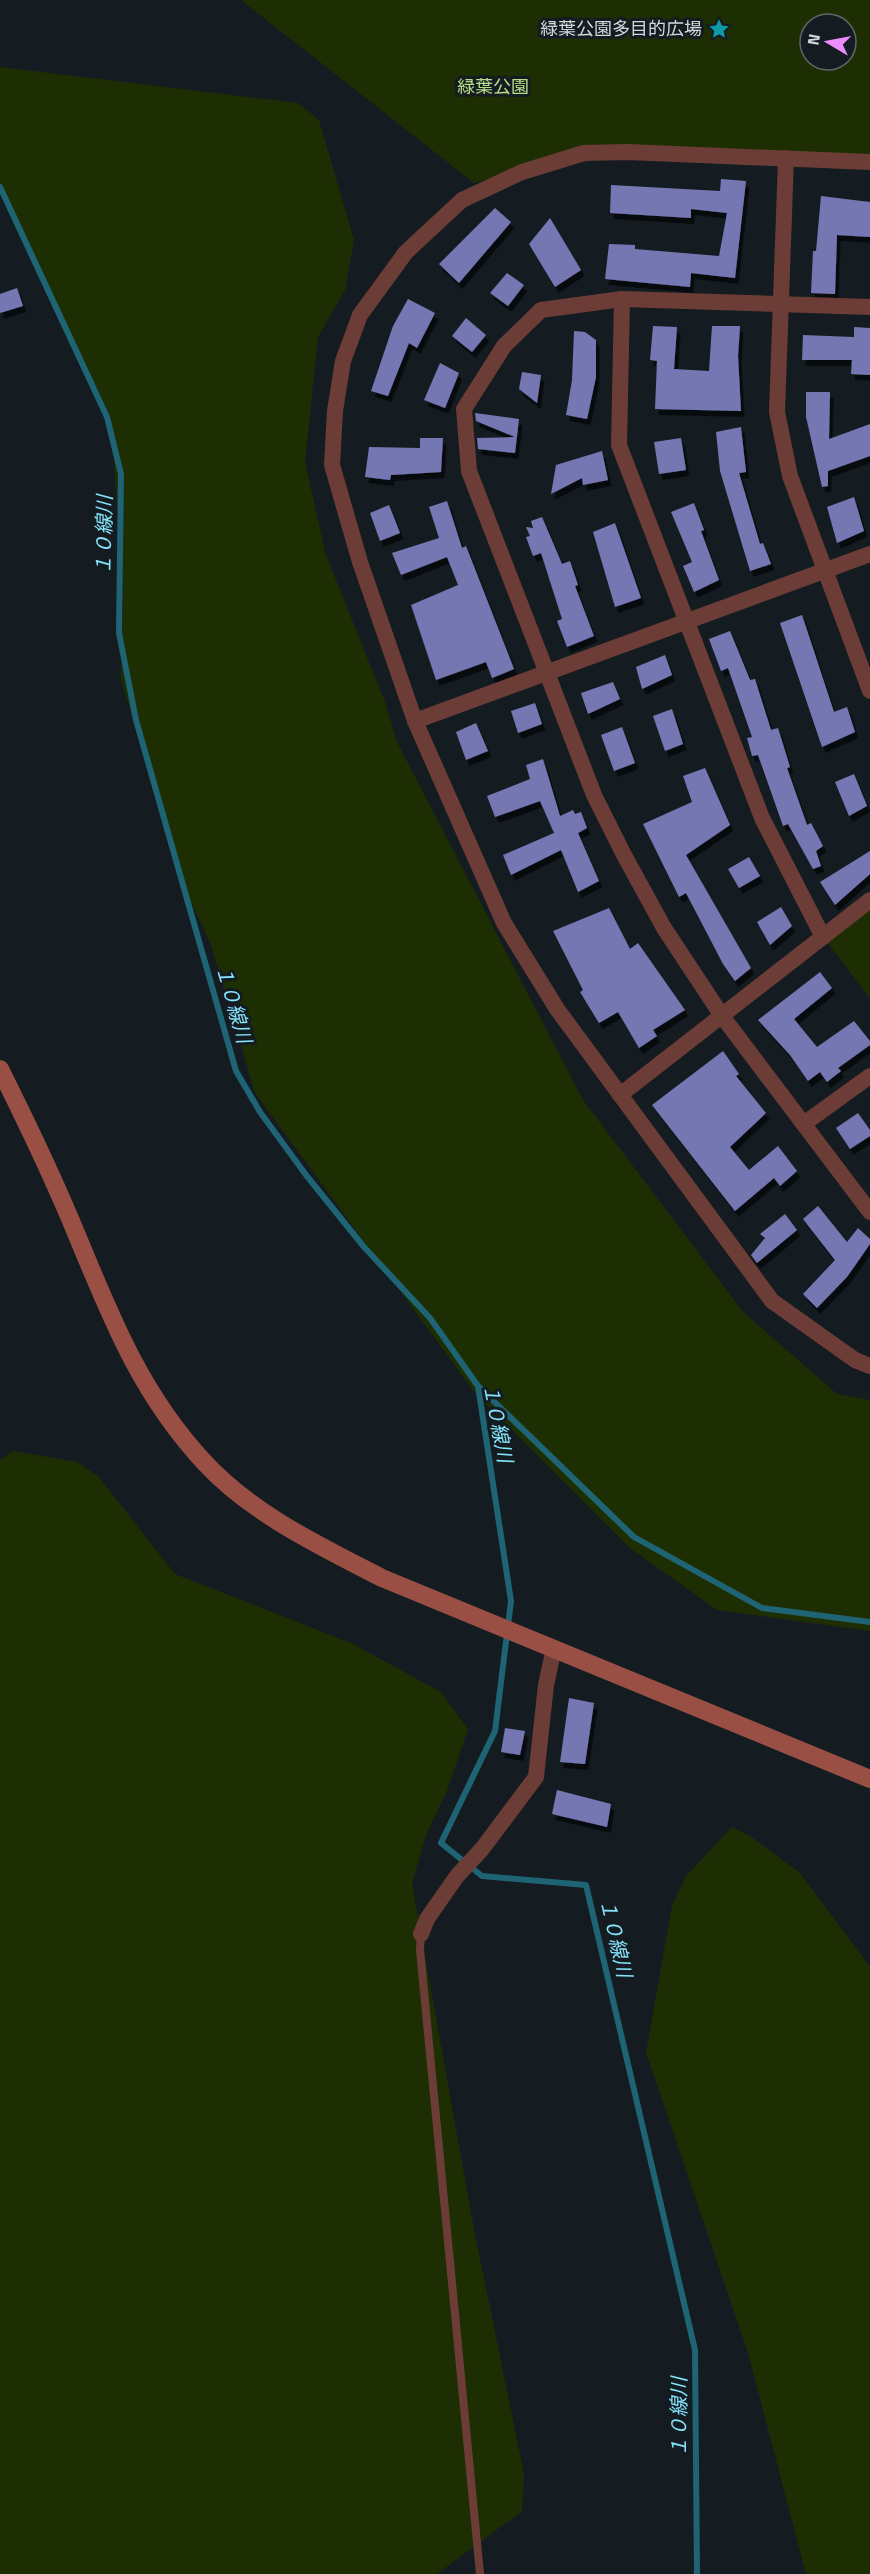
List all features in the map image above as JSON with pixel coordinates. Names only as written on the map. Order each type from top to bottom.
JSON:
[{"type":"street","points":[[870,162],[627,152],[584,153],[522,172],[462,200],[406,252],[360,315],[343,361],[335,411],[332,465],[360,562],[415,721],[504,923],[557,1009],[772,1300],[855,1360],[870,1366]]},
{"type":"street","points":[[786,158],[777,412],[790,476],[870,692]]},
{"type":"street","points":[[622,299],[619,445],[762,818],[823,937]]},
{"type":"street","points":[[870,307],[781,302],[622,299],[541,310],[504,346],[464,409],[469,471],[594,795],[624,855],[664,928],[722,1016],[870,1212]]},
{"type":"street","points":[[415,721],[870,554]]},
{"type":"street","points":[[620,1095],[870,900]]},
{"type":"street","points":[[0,1069],[42,1154],[116,1329],[142,1382],[205,1463],[253,1504],[308,1539],[382,1578],[484,1622],[554,1648],[870,1779]]},
{"type":"street","points":[[805,1123],[870,1076]]},
{"type":"street","points":[[421,1934],[427,1919],[458,1876],[483,1849],[536,1777],[546,1685],[554,1648]]},
{"type":"lane","points":[[421,1934],[420,1950],[434,2111],[480,2574]]},
{"type":"green space","name":"緑葉公園","points":[[241,0],[870,0],[870,162],[584,153],[474,183]]},
{"type":"green space","points":[[0,67],[298,103],[319,120],[354,240],[345,290],[318,337],[305,462],[326,555],[385,702],[397,742],[583,1100],[743,1312],[837,1394],[870,1400],[870,1631],[717,1610],[630,1548],[475,1393],[255,1093],[211,945],[180,878],[121,679],[123,590],[111,418],[0,190]]},
{"type":"green space","points":[[870,900],[870,998],[823,937]]},
{"type":"green space","points":[[13,1451],[77,1462],[98,1476],[175,1574],[351,1643],[441,1692],[468,1729],[447,1791],[426,1835],[412,1884],[474,2229],[524,2474],[522,2511],[437,2574],[0,2574],[0,1460]]},
{"type":"green space","points":[[732,1827],[750,1836],[800,1873],[870,1967],[870,2574],[806,2574],[748,2353],[646,2052],[672,1906],[686,1876]]},
{"type":"building","points":[[721,179],[746,181],[735,278],[691,273],[690,287],[605,279],[609,244],[635,245],[635,249],[719,256],[727,213],[691,209],[691,218],[610,213],[611,185],[720,191]]},
{"type":"building","points":[[821,196],[870,202],[870,237],[837,235],[835,294],[811,293],[813,251],[816,251]]},
{"type":"building","points":[[495,208],[511,222],[459,283],[439,264]]},
{"type":"building","points":[[550,218],[581,270],[555,287],[529,244]]},
{"type":"building","points":[[507,273],[524,285],[508,306],[490,293]]},
{"type":"building","points":[[17,288],[23,306],[0,313],[0,294]]},
{"type":"building","points":[[408,299],[435,313],[417,348],[409,343],[388,396],[371,391],[393,326]]},
{"type":"building","points":[[466,318],[486,335],[472,352],[452,336]]},
{"type":"building","points":[[653,326],[677,327],[674,369],[709,371],[712,326],[740,326],[738,356],[741,411],[655,409],[657,361],[650,360]]},
{"type":"building","points":[[854,327],[870,328],[870,375],[851,374],[852,360],[802,360],[803,335],[854,337]]},
{"type":"building","points":[[574,331],[585,332],[596,340],[596,377],[587,419],[566,415],[572,380]]},
{"type":"building","points":[[440,363],[459,373],[445,408],[424,400]]},
{"type":"building","points":[[522,372],[541,375],[537,403],[519,389]]},
{"type":"building","points":[[806,392],[830,392],[829,439],[870,424],[870,456],[828,471],[828,486],[822,487],[806,417]]},
{"type":"building","points":[[475,413],[519,419],[515,453],[478,449],[477,438],[515,437],[476,421]]},
{"type":"building","points":[[741,427],[746,472],[739,473],[760,544],[763,543],[771,564],[750,571],[720,471],[716,432]]},
{"type":"building","points":[[420,438],[443,438],[441,472],[391,475],[390,480],[365,477],[369,447],[420,448]]},
{"type":"building","points":[[681,438],[686,470],[659,474],[654,442]]},
{"type":"building","points":[[602,451],[608,480],[583,485],[582,478],[551,494],[556,465]]},
{"type":"building","points":[[854,497],[864,531],[837,543],[827,507]]},
{"type":"building","points":[[447,501],[462,548],[466,546],[514,669],[492,678],[486,662],[436,680],[411,605],[458,585],[447,557],[401,575],[392,553],[439,538],[429,507]]},
{"type":"building","points":[[694,503],[704,530],[701,531],[719,580],[694,592],[683,566],[692,562],[671,512]]},
{"type":"building","points":[[389,505],[400,533],[380,541],[370,513]]},
{"type":"building","points":[[542,517],[562,564],[570,561],[578,585],[575,586],[594,636],[567,647],[557,621],[562,619],[541,553],[533,556],[526,537],[530,536],[526,527],[533,528],[531,521]]},
{"type":"building","points":[[615,523],[641,598],[615,607],[593,532]]},
{"type":"building","points":[[802,615],[834,712],[847,707],[855,732],[822,747],[780,623]]},
{"type":"building","points":[[730,631],[750,680],[755,679],[771,730],[778,728],[790,767],[787,768],[807,825],[811,823],[823,846],[816,851],[821,866],[813,869],[788,824],[783,826],[758,755],[752,756],[747,738],[752,737],[728,668],[721,671],[709,639]]},
{"type":"building","points":[[665,655],[672,675],[642,689],[636,667]]},
{"type":"building","points":[[613,682],[620,699],[588,714],[581,693]]},
{"type":"building","points":[[535,703],[542,724],[518,733],[511,711]]},
{"type":"building","points":[[672,709],[683,744],[665,751],[653,716]]},
{"type":"building","points":[[476,723],[488,751],[466,760],[456,732]]},
{"type":"building","points":[[622,727],[635,763],[614,771],[601,735]]},
{"type":"building","points":[[543,759],[560,816],[573,810],[575,814],[581,812],[587,828],[578,833],[599,881],[578,892],[561,850],[511,875],[503,855],[554,833],[540,801],[495,817],[487,796],[530,779],[526,765]]},
{"type":"building","points":[[705,768],[730,825],[686,855],[751,968],[735,981],[723,964],[686,893],[679,897],[643,824],[692,802],[683,776]]},
{"type":"building","points":[[854,774],[867,806],[849,816],[835,782]]},
{"type":"building","points":[[870,851],[870,874],[835,905],[820,882]]},
{"type":"building","points":[[749,857],[760,876],[739,888],[728,869]]},
{"type":"building","points":[[781,907],[792,926],[770,945],[757,922]]},
{"type":"building","points":[[609,908],[630,949],[638,943],[685,1010],[653,1030],[657,1036],[639,1048],[618,1012],[599,1023],[580,992],[583,990],[553,931]]},
{"type":"building","points":[[820,972],[832,988],[794,1019],[817,1047],[854,1021],[870,1041],[870,1045],[838,1068],[841,1071],[827,1082],[820,1072],[808,1081],[790,1055],[758,1020]]},
{"type":"building","points":[[723,1051],[739,1074],[736,1076],[766,1113],[730,1147],[749,1170],[778,1146],[797,1171],[780,1186],[774,1178],[735,1211],[652,1105]]},
{"type":"building","points":[[858,1113],[870,1130],[870,1136],[850,1149],[836,1128]]},
{"type":"building","points":[[818,1206],[847,1242],[858,1228],[870,1239],[870,1244],[847,1277],[817,1308],[803,1294],[835,1260],[803,1219]]},
{"type":"building","points":[[785,1214],[797,1230],[757,1263],[751,1255],[765,1238],[760,1234]]},
{"type":"building","points":[[569,1698],[594,1703],[585,1764],[560,1762]]},
{"type":"building","points":[[505,1728],[525,1731],[520,1755],[501,1752]]},
{"type":"building","points":[[557,1790],[611,1804],[607,1827],[552,1814]]},
{"type":"waterway","name":"１０線川","points":[[0,187],[107,417],[121,474],[119,633],[136,720],[236,1071],[260,1112],[306,1175],[364,1247],[430,1318],[478,1386],[511,1601],[495,1731],[441,1843],[482,1876],[586,1885],[695,2350],[697,2574]]},
{"type":"waterway","points":[[478,1386],[634,1537],[762,1608],[870,1622]]},
{"type":"place","name":"緑葉公園多目的広場","points":[[719,29]]}]
